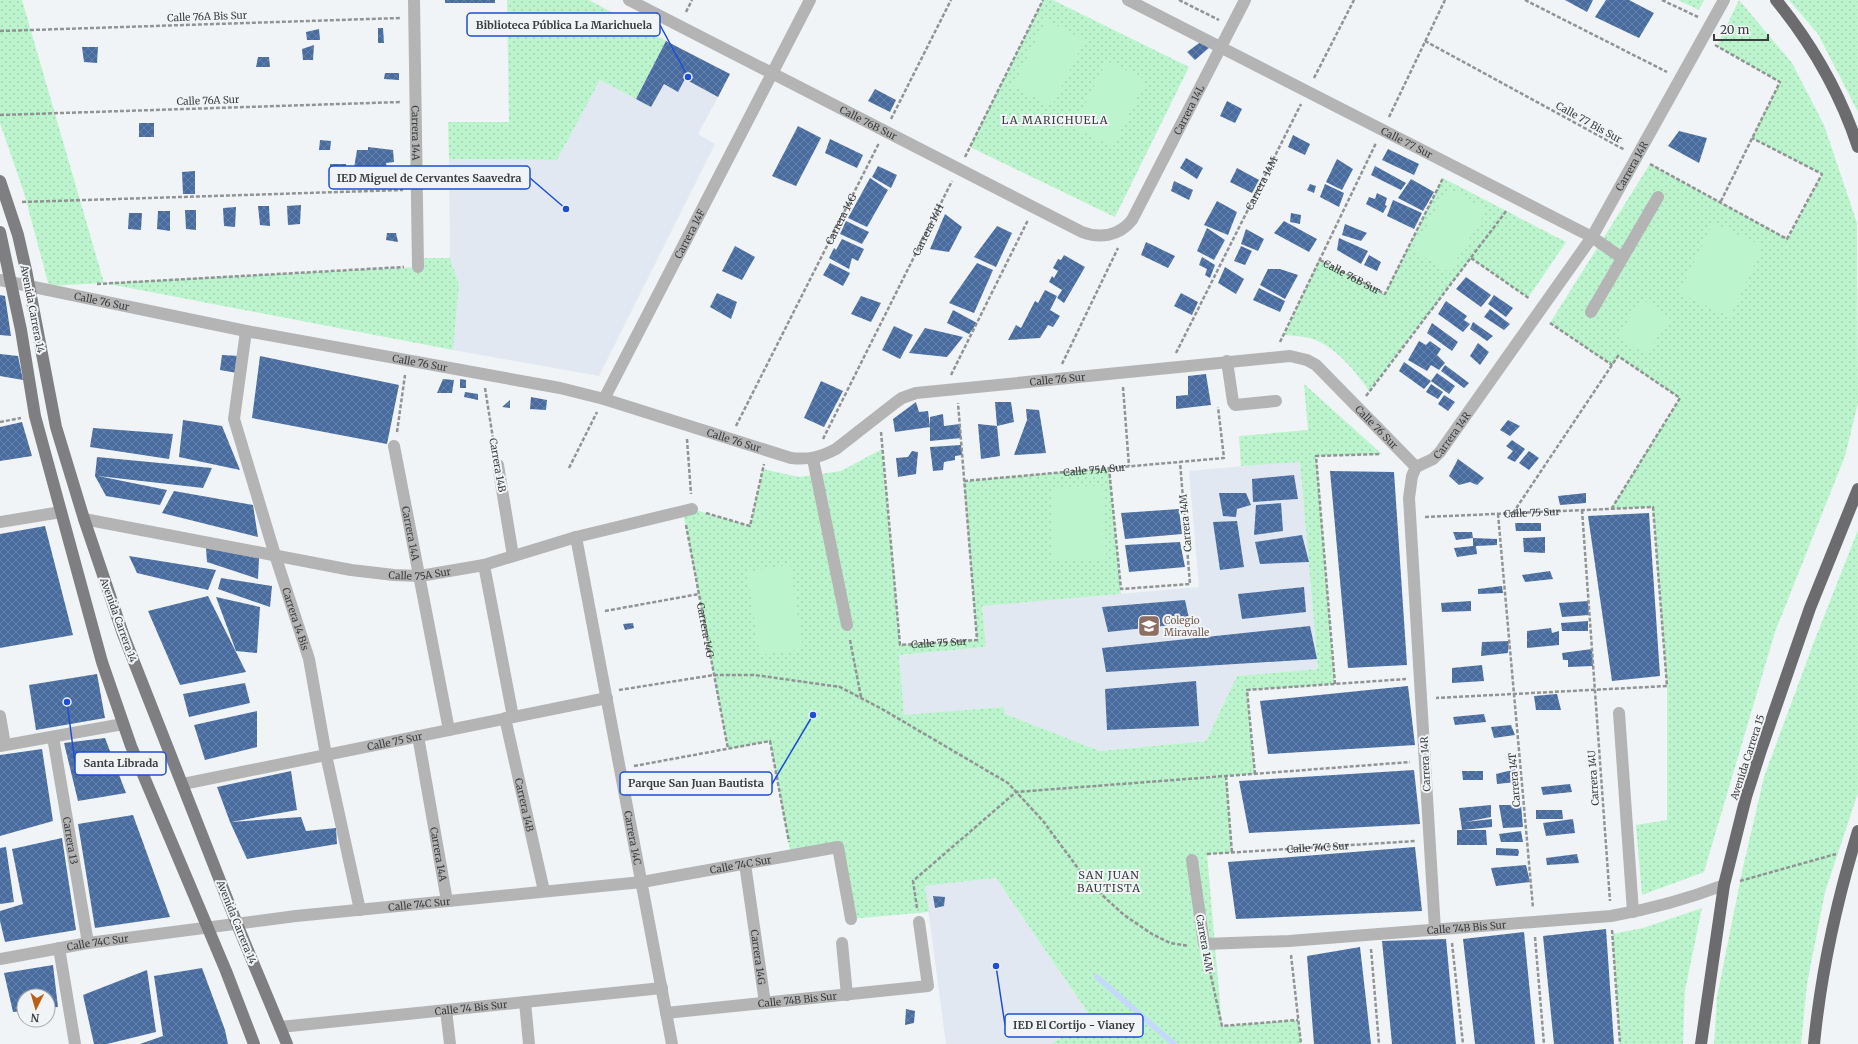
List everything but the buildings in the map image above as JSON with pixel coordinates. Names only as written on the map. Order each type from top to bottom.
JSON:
[{"type":"highway","points":[[1776,0],[1798,26],[1815,52],[1844,110],[1858,147]]},
{"type":"highway","name":"Avenida Carrera 15","points":[[1701,1044],[1724,885],[1735,838],[1760,750],[1810,608],[1858,489]]},
{"type":"highway","points":[[1814,1044],[1817,1015],[1829,947],[1858,831]]},
{"type":"main road","name":"Avenida Carrera 14","points":[[0,181],[18,235],[56,427],[84,518],[123,634],[237,924],[287,1044]]},
{"type":"main road","name":"Avenida Carrera 14","points":[[0,232],[6,282],[35,416],[102,662],[123,724],[254,1044]]},
{"type":"street","name":"Carrera 14A","points":[[414,0],[418,267]]},
{"type":"street","name":"Calle 76B Sur","points":[[629,0],[1034,208],[1089,234],[1096,236],[1110,235]]},
{"type":"street","name":"Carrera 14F","points":[[604,399],[810,0]]},
{"type":"street","name":"Calle 77 Sur","points":[[1128,0],[1592,238],[1622,258]]},
{"type":"street","name":"Carrera 14L","points":[[1110,235],[1122,229],[1132,220],[1245,0]]},
{"type":"street","name":"Carrera 14R","points":[[1435,930],[1411,517],[1410,486],[1412,476],[1416,467],[1434,459],[1440,452],[1592,238],[1724,0]]},
{"type":"street","points":[[1591,312],[1658,196]]},
{"type":"street","name":"Calle 76 Sur","points":[[6,282],[246,331],[560,388],[604,399],[791,458],[813,459],[836,449],[902,398],[916,393],[1227,361],[1273,357],[1299,358],[1316,365],[1416,467]]},
{"type":"street","name":"Carrera 14 Bis","points":[[246,331],[234,419],[275,555],[309,659],[326,755],[360,910]]},
{"type":"street","points":[[1227,361],[1233,402],[1236,405],[1276,401]]},
{"type":"street","name":"Carrera 14A","points":[[394,446],[450,730]]},
{"type":"street","points":[[813,459],[847,625]]},
{"type":"street","name":"Carrera 14B","points":[[498,465],[513,556]]},
{"type":"street","name":"Calle 75A Sur","points":[[84,518],[351,570],[394,575],[420,576],[484,565],[576,537],[688,510]]},
{"type":"street","points":[[0,522],[61,512]]},
{"type":"street","name":"Carrera 14C","points":[[576,537],[672,1044]]},
{"type":"street","name":"Carrera 14B","points":[[484,565],[509,718],[544,892]]},
{"type":"street","name":"Calle 75 Sur","points":[[183,784],[509,718],[606,695]]},
{"type":"street","points":[[1619,713],[1633,912]]},
{"type":"street","points":[[0,716],[3,745],[123,724]]},
{"type":"street","name":"Carrera 14A","points":[[418,736],[447,901]]},
{"type":"street","name":"Carrera 13","points":[[53,737],[88,943]]},
{"type":"street","name":"Calle 74C Sur","points":[[0,959],[88,943],[237,924],[360,910],[642,882],[838,847],[851,920]]},
{"type":"street","name":"Carrera 14M","points":[[1192,860],[1204,944]]},
{"type":"street","name":"Carrera 14G","points":[[745,864],[765,1003]]},
{"type":"street","name":"Calle 74B Bis Sur","points":[[1204,944],[1289,941],[1611,916],[1654,909],[1689,899],[1724,885]]},
{"type":"street","name":"Calle 74B Bis Sur","points":[[666,1013],[928,986],[919,922]]},
{"type":"street","points":[[842,943],[847,995]]},
{"type":"street","points":[[59,948],[75,1044]]},
{"type":"street","name":"Calle 74 Bis Sur","points":[[280,1027],[662,988]]},
{"type":"street","points":[[525,1002],[529,1044]]},
{"type":"street","points":[[446,1010],[450,1044]]},
{"type":"path","name":"Carrera 14G","points":[[730,439],[951,0]]},
{"type":"path","name":"Carrera 14H","points":[[813,459],[1043,0]]},
{"type":"path","points":[[1179,0],[1232,26]]},
{"type":"path","name":"Carrera 14M","points":[[1169,367],[1354,0]]},
{"type":"path","points":[[1273,357],[1445,0]]},
{"type":"path","points":[[1525,0],[1680,79]]},
{"type":"path","points":[[1662,0],[1683,10]]},
{"type":"path","name":"Calle 76A Bis Sur","points":[[0,32],[415,17]]},
{"type":"path","points":[[1703,38],[1780,82],[1720,203]]},
{"type":"path","name":"Calle 77 Bis Sur","points":[[1425,41],[1788,239],[1822,174],[1752,138]]},
{"type":"path","name":"Calle 76A Sur","points":[[0,115],[416,101]]},
{"type":"path","name":"Calle 76B Sur","points":[[1320,260],[1385,294],[1450,165]]},
{"type":"path","points":[[7,202],[417,190]]},
{"type":"path","points":[[1357,407],[1516,199]]},
{"type":"path","points":[[944,390],[1034,208]]},
{"type":"path","points":[[1055,379],[1132,220]]},
{"type":"path","points":[[1471,258],[1612,365]]},
{"type":"path","points":[[96,284],[418,267]]},
{"type":"path","points":[[1512,513],[1618,356],[1680,398],[1611,509]]},
{"type":"path","points":[[394,446],[408,360]]},
{"type":"path","points":[[1122,373],[1129,466]]},
{"type":"path","name":"Carrera 14B","points":[[482,374],[498,465]]},
{"type":"path","points":[[957,388],[964,481]]},
{"type":"path","points":[[569,468],[604,399]]},
{"type":"path","name":"Calle 75A Sur","points":[[964,481],[1224,458],[1218,404]]},
{"type":"path","name":"Calle 75 Sur","points":[[880,414],[900,645],[977,640],[964,481]]},
{"type":"path","points":[[0,422],[35,416]]},
{"type":"path","name":"Carrera 14G","points":[[686,425],[688,510],[699,594],[728,749]]},
{"type":"path","points":[[688,510],[750,526],[767,451]]},
{"type":"path","points":[[1335,684],[1316,456],[1402,453]]},
{"type":"path","name":"Carrera 14M","points":[[1109,468],[1121,590],[1190,584],[1180,462]]},
{"type":"path","name":"Calle 75 Sur","points":[[1411,517],[1653,507],[1666,686],[1595,690]]},
{"type":"path","name":"Carrera 14U","points":[[1582,510],[1620,1044]]},
{"type":"path","name":"Carrera 14T","points":[[1498,514],[1532,882],[1533,922],[1544,1044]]},
{"type":"path","points":[[591,614],[699,594]]},
{"type":"path","points":[[847,625],[862,698]]},
{"type":"path","points":[[606,695],[714,675],[755,675],[840,687],[862,698],[1008,783],[1043,821],[1089,883],[1124,915],[1152,934],[1170,943],[1192,947],[1204,944]]},
{"type":"path","points":[[1255,774],[1247,690],[1420,678]]},
{"type":"path","points":[[1421,698],[1595,690]]},
{"type":"path","points":[[620,769],[770,741],[791,855]]},
{"type":"path","points":[[919,922],[913,880],[1016,792],[1425,761]]},
{"type":"path","points":[[1226,776],[1232,853]]},
{"type":"path","name":"Calle 74C Sur","points":[[1207,854],[1429,840]]},
{"type":"path","points":[[1724,885],[1853,850]]},
{"type":"path","points":[[1450,929],[1463,1044]]},
{"type":"path","points":[[1369,935],[1379,1044]]},
{"type":"path","points":[[1289,941],[1301,1044]]},
{"type":"path","name":"Carrera 14M","points":[[1204,944],[1222,1026],[1298,1020]]},
{"type":"shaded area","points":[[685,79],[718,97],[698,134],[715,144],[599,376],[453,350],[459,285],[450,258],[449,159],[557,160],[600,80],[651,107],[664,84]]},
{"type":"shaded area","name":"Colegio Miravalle","points":[[1300,461],[1318,669],[1237,676],[1206,741],[1100,751],[1005,714],[1004,707],[904,716],[899,655],[986,647],[982,606],[1199,587],[1189,471]]},
{"type":"shaded area","points":[[996,878],[1093,1020],[1051,1044],[946,1044],[925,886]]},
{"type":"green space","points":[[0,0],[22,0],[104,283],[49,286],[24,193],[0,123]]},
{"type":"green space","points":[[507,0],[589,0],[666,41],[636,99],[600,80],[557,160],[449,159],[448,122],[509,122]]},
{"type":"green space","points":[[1043,0],[1053,0],[1189,67],[1115,217],[970,147]]},
{"type":"green space","points":[[1678,0],[1704,0],[1699,10]]},
{"type":"green space","points":[[1739,0],[1792,63],[1824,125],[1857,223],[1858,403],[1845,456],[1775,632],[1704,872],[1642,895],[1636,825],[1667,820],[1667,686],[1653,507],[1611,509],[1680,398],[1619,357],[1612,365],[1550,323],[1650,164],[1788,239],[1822,174],[1752,138],[1780,82],[1717,46]]},
{"type":"green space","points":[[1789,0],[1858,0],[1858,112],[1818,34]]},
{"type":"green space","points":[[1046,20],[1085,40],[1052,106],[1013,86]]},
{"type":"green space","points":[[1107,61],[1146,80],[1113,147],[1073,127]]},
{"type":"green space","points":[[1443,178],[1566,242],[1528,298],[1471,258],[1369,391],[1340,356],[1326,345],[1310,338],[1284,335],[1319,260],[1385,294]]},
{"type":"green space","points":[[1449,188],[1487,210],[1449,272],[1412,250]]},
{"type":"green space","points":[[1713,223],[1763,246],[1730,317],[1679,293]]},
{"type":"green space","points":[[418,258],[450,258],[459,285],[453,350],[104,283],[418,267]]},
{"type":"green space","points":[[1642,299],[1670,318],[1646,355],[1618,336]]},
{"type":"green space","points":[[1304,384],[1382,454],[1316,456],[1335,684],[1247,690],[1255,774],[1226,776],[1232,853],[1207,854],[1222,1026],[1298,1020],[1301,1044],[1051,1044],[1093,1020],[996,878],[925,886],[929,912],[851,919],[838,847],[791,855],[770,741],[728,749],[683,511],[692,509],[750,526],[763,469],[799,477],[841,471],[882,449],[900,645],[977,640],[964,481],[1109,468],[1121,594],[982,606],[986,647],[899,655],[904,715],[1004,707],[1005,714],[1100,751],[1206,741],[1237,676],[1318,669],[1300,462],[1241,466],[1239,436],[1308,430]]},
{"type":"green space","points":[[1104,486],[1106,559],[1053,561],[1051,487]]},
{"type":"green space","points":[[1858,530],[1858,793],[1825,892],[1807,984],[1801,1044],[1714,1044],[1717,997],[1743,867],[1764,777],[1812,647]]},
{"type":"green space","points":[[790,565],[803,649],[760,655],[747,572]]},
{"type":"green space","points":[[1702,908],[1685,990],[1683,1044],[1620,1044],[1612,934],[1643,928]]},
{"type":"waterway","points":[[1097,977],[1174,1044]]},
{"type":"place","name":"Biblioteca Pública La Marichuela","points":[[688,77]]},
{"type":"place","name":"IED Miguel de Cervantes Saavedra","points":[[566,209]]},
{"type":"place","name":"Colegio Miravalle","points":[[1149,626]]},
{"type":"place","name":"Santa Librada","points":[[67,702]]},
{"type":"place","name":"Parque San Juan Bautista","points":[[813,715]]},
{"type":"place","name":"IED El Cortijo - Vianey","points":[[996,966]]},
{"type":"district","name":"LA MARICHUELA","points":[[1055,120]]},
{"type":"district","name":"SAN JUAN BAUTISTA","points":[[1109,881]]}]
